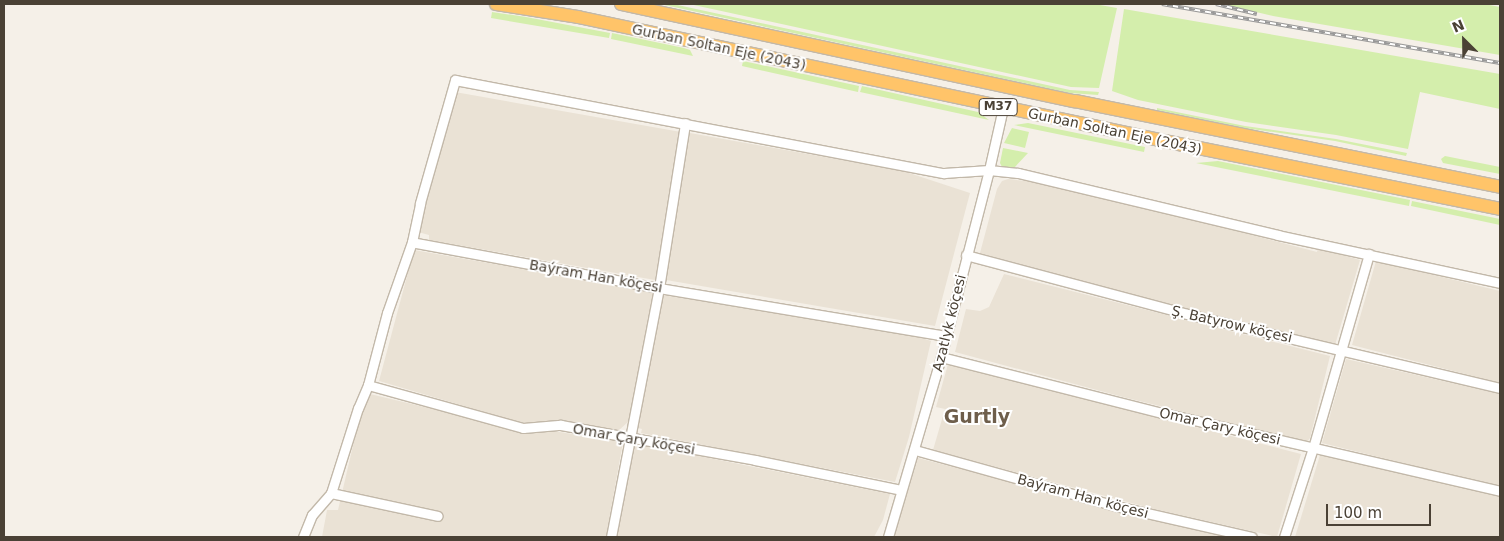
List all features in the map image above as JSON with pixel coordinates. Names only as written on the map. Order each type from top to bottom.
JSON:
[{"type":"highway","name":"Gurban Soltan Eje (2043)","points":[[496,4],[578,17],[1003,108],[1500,209]]},
{"type":"highway","name":"Gurban Soltan Eje (2043)","points":[[621,4],[1075,101],[1500,187]]},
{"type":"street","points":[[303,537],[312,515],[331,493],[358,408],[368,385],[388,313],[412,242],[420,203],[455,80],[944,173],[989,170],[1018,173],[1500,283]]},
{"type":"street","name":"Azatlyk köçesi","points":[[888,537],[941,357],[1003,108]]},
{"type":"street","points":[[611,537],[658,288],[685,123]]},
{"type":"street","name":"Baýram Han köçesi","points":[[412,242],[658,288],[946,336]]},
{"type":"street","points":[[1284,537],[1313,448],[1369,254]]},
{"type":"street","name":"Ş. Batyrow köçesi","points":[[966,255],[1187,314],[1500,388]]},
{"type":"street","name":"Omar Çary köçesi","points":[[941,357],[1500,492]]},
{"type":"street","name":"Omar Çary köçesi","points":[[368,385],[524,428],[561,426],[755,460],[901,490]]},
{"type":"street","name":"Baýram Han köçesi","points":[[915,450],[1116,506],[1252,537]]},
{"type":"street","points":[[331,493],[438,516]]},
{"type":"shaded area","points":[[455,92],[681,132],[655,280],[429,240],[429,235],[418,232],[425,193]]},
{"type":"shaded area","points":[[690,133],[903,171],[970,193],[935,326],[666,280],[664,271]]},
{"type":"shaded area","points":[[1008,179],[1035,182],[1125,202],[1317,252],[1318,248],[1360,260],[1335,345],[1161,304],[980,253],[997,189],[1002,181]]},
{"type":"shaded area","points":[[414,250],[653,292],[629,421],[618,431],[556,421],[535,424],[515,421],[379,381]]},
{"type":"shaded area","points":[[1376,261],[1500,291],[1500,383],[1352,345]]},
{"type":"shaded area","points":[[1004,274],[1330,356],[1310,438],[1307,442],[1123,397],[955,352],[966,309],[980,311],[989,307]]},
{"type":"shaded area","points":[[662,295],[907,333],[931,341],[909,437],[895,482],[641,433],[642,429],[638,428],[646,373]]},
{"type":"shaded area","points":[[1346,359],[1500,394],[1500,487],[1322,443]]},
{"type":"shaded area","points":[[948,364],[1301,454],[1277,537],[1154,509],[933,450],[945,409],[936,407]]},
{"type":"shaded area","points":[[370,394],[529,432],[553,431],[623,442],[606,537],[322,537],[327,510],[338,510],[359,420]]},
{"type":"shaded area","points":[[633,445],[664,449],[890,494],[883,520],[874,537],[615,537]]},
{"type":"shaded area","points":[[1320,455],[1500,496],[1500,537],[1295,537]]},
{"type":"shaded area","points":[[918,458],[1224,537],[894,537]]},
{"type":"green space","points":[[660,4],[673,4],[1070,90],[1099,92],[1098,95],[1070,93]]},
{"type":"green space","points":[[689,4],[1094,4],[1117,8],[1099,88],[1071,87]]},
{"type":"green space","points":[[1222,4],[1484,4],[1500,7],[1500,55],[1273,16]]},
{"type":"green space","points":[[1124,9],[1500,74],[1500,109],[1420,92],[1408,149],[1336,135],[1246,122],[1138,100],[1112,91]]},
{"type":"green space","points":[[492,12],[610,33],[609,38],[491,18]]},
{"type":"green space","points":[[612,33],[684,48],[690,50],[693,56],[611,39]]},
{"type":"green space","points":[[743,61],[859,86],[858,92],[742,66]]},
{"type":"green space","points":[[862,86],[978,112],[989,120],[860,92]]},
{"type":"green space","points":[[1157,108],[1245,126],[1336,139],[1407,153],[1406,156],[1335,141],[1245,128],[1157,110]]},
{"type":"green space","points":[[1028,123],[1145,147],[1144,152],[1014,125]]},
{"type":"green space","points":[[1012,128],[1029,132],[1025,148],[1004,143]]},
{"type":"green space","points":[[1003,148],[1028,153],[1014,168],[1002,167],[1000,163]]},
{"type":"green space","points":[[1445,156],[1500,167],[1500,174],[1443,163],[1441,159]]},
{"type":"green space","points":[[1218,161],[1410,200],[1409,206],[1196,163]]},
{"type":"green space","points":[[1412,201],[1500,219],[1500,225],[1411,206]]},
{"type":"railway","points":[[1162,4],[1500,63]]},
{"type":"railway","points":[[1216,4],[1257,14]]},
{"type":"district","name":"Gurtly","points":[[977,417]]}]
